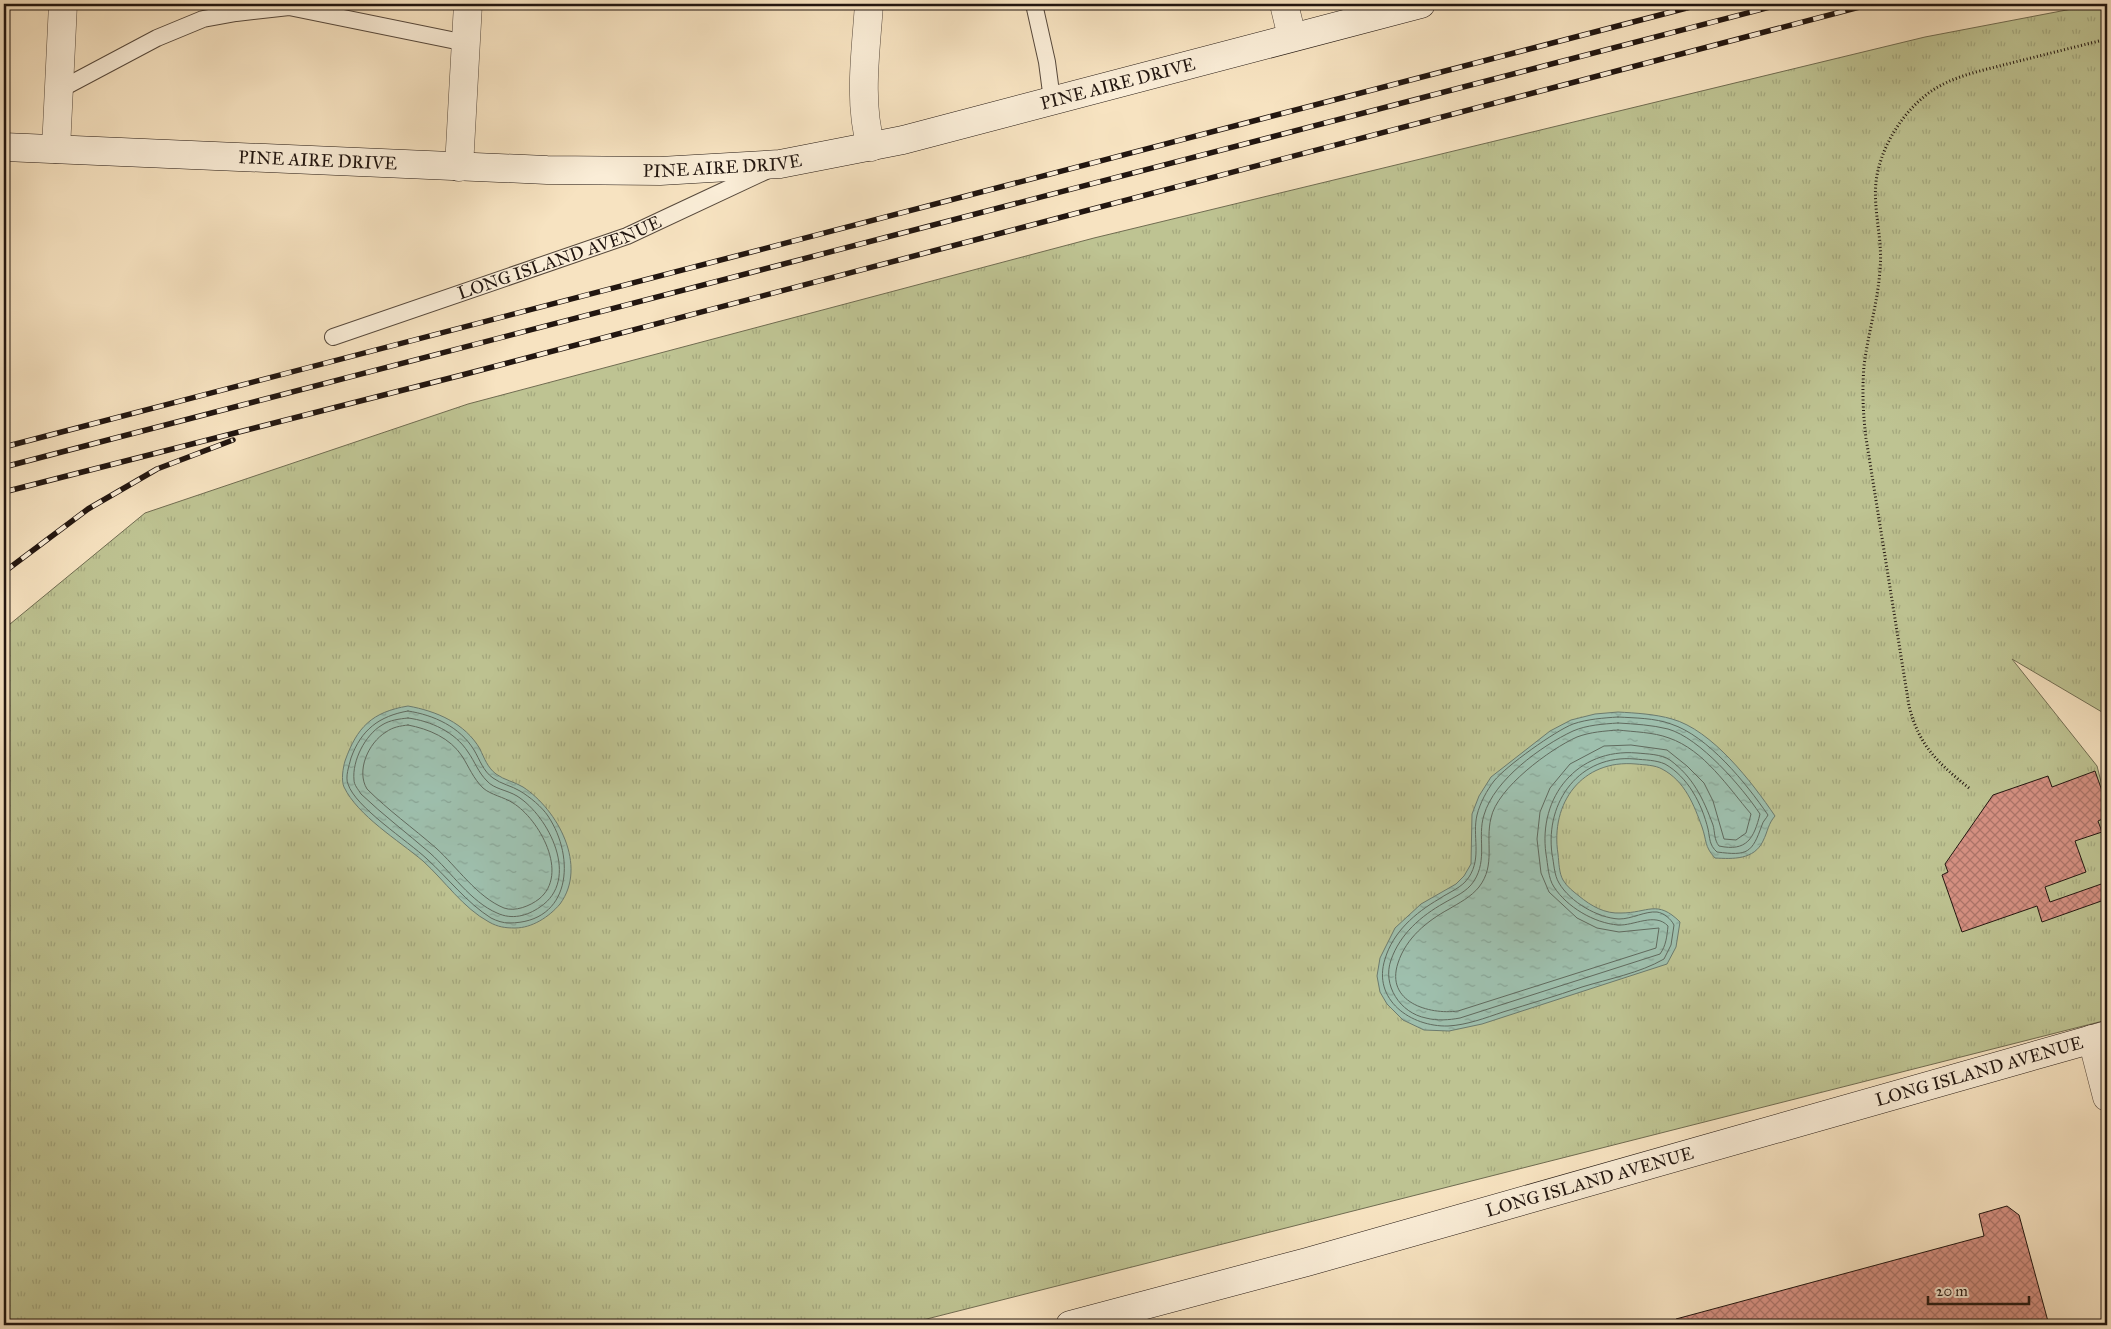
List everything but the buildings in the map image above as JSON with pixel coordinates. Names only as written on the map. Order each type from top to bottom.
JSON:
[{"type":"street","points":[[56,148],[62,4]]},
{"type":"street","points":[[459,167],[468,4]]},
{"type":"street","points":[[869,4],[863,98],[864,117],[871,147]]},
{"type":"street","points":[[1284,4],[1292,37]]},
{"type":"street","name":"PINE AIRE DRIVE","points":[[4,147],[459,167],[660,171],[780,164],[871,147],[1421,4]]},
{"type":"street","points":[[2100,1037],[2107,1097]]},
{"type":"street","name":"LONG ISLAND AVENUE","points":[[1070,1325],[1307,1262],[2100,1037]]},
{"type":"lane","points":[[1034,4],[1047,62],[1052,100]]},
{"type":"lane","points":[[59,90],[157,38],[203,19],[236,13],[290,7],[466,43]]},
{"type":"lane","name":"LONG ISLAND AVENUE","points":[[333,337],[627,236],[780,164]]},
{"type":"path","points":[[1969,788],[1938,762],[1926,748],[1914,726],[1907,696],[1866,438],[1863,397],[1864,366],[1881,267],[1876,180],[1884,152],[1896,129],[1913,108],[1932,91],[1956,78],[1979,71],[2107,40]]},
{"type":"green space","points":[[2098,4],[2107,4],[2107,715],[2012,659],[2097,766],[2107,805],[2107,1020],[903,1325],[4,1325],[4,629],[145,513],[468,404],[1094,238],[1925,37]]},
{"type":"water","points":[[408,706],[429,711],[458,725],[474,740],[493,772],[523,787],[536,797],[557,824],[570,856],[571,873],[568,889],[560,904],[551,913],[534,924],[521,928],[505,927],[495,925],[480,916],[454,894],[423,861],[379,827],[350,798],[344,787],[343,774],[345,761],[355,739],[361,730],[375,717],[385,712]]},
{"type":"water","points":[[1618,712],[1652,715],[1672,719],[1687,725],[1702,734],[1730,759],[1755,788],[1775,816],[1759,847],[1749,855],[1742,857],[1715,858],[1707,847],[1702,827],[1688,794],[1670,774],[1650,765],[1636,764],[1617,764],[1600,769],[1585,777],[1574,788],[1565,802],[1559,818],[1557,835],[1562,877],[1566,885],[1575,893],[1598,909],[1621,913],[1658,909],[1672,915],[1680,922],[1676,947],[1667,964],[1482,1024],[1449,1031],[1424,1030],[1403,1020],[1387,1004],[1380,992],[1377,976],[1380,958],[1395,928],[1421,904],[1456,884],[1464,876],[1471,864],[1472,814],[1479,796],[1491,777],[1550,731],[1571,720],[1595,714]]},
{"type":"railway","points":[[4,447],[1702,4]]},
{"type":"railway","points":[[4,467],[1782,4]]},
{"type":"railway","points":[[4,492],[462,375],[1871,4]]},
{"type":"railway","points":[[4,572],[88,509],[157,469],[233,440]]}]
